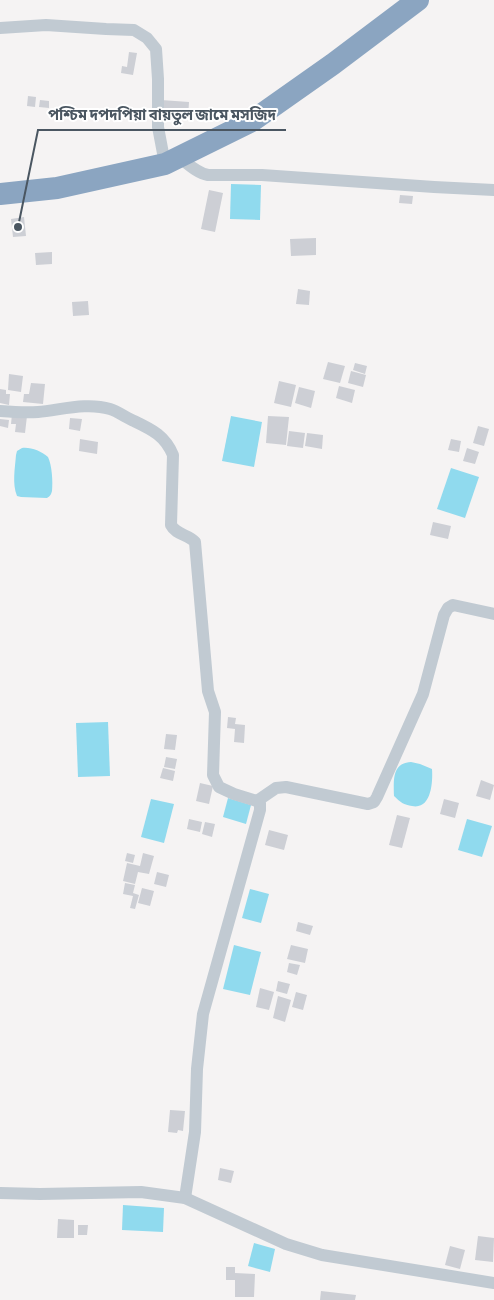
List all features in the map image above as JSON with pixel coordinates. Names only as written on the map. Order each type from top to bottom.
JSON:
[{"type":"highway","points":[[0,194],[57,188],[172,161],[252,121],[333,64],[418,0]]},
{"type":"street","points":[[0,28],[46,25],[134,30],[147,38],[156,49],[158,128],[172,161],[202,174],[262,174],[494,190]]},
{"type":"street","points":[[0,411],[36,412],[96,406],[112,409],[160,435],[168,445],[173,455],[171,526],[172,529],[192,538],[195,542],[208,691],[215,712],[213,775],[219,787],[257,801],[260,804],[260,810],[202,1014],[197,1069],[195,1132],[186,1198]]},
{"type":"street","points":[[257,801],[276,788],[286,788],[368,804],[374,802],[423,694],[444,615],[448,608],[453,606],[494,614]]},
{"type":"street","points":[[0,1193],[141,1192],[186,1198],[286,1244],[322,1255],[494,1283]]},
{"type":"water","points":[[231,184],[261,185],[260,220],[230,219]]},
{"type":"water","points":[[231,416],[262,422],[254,467],[222,461]]},
{"type":"water","points":[[22,448],[36,450],[48,457],[51,469],[52,491],[47,498],[17,496],[14,481],[16,455],[17,451]]},
{"type":"water","points":[[451,468],[479,477],[465,518],[437,509]]},
{"type":"water","points":[[108,722],[110,776],[78,777],[76,723]]},
{"type":"water","points":[[411,762],[432,769],[431,788],[427,800],[418,806],[404,804],[394,796],[394,779],[397,770],[405,763]]},
{"type":"water","points":[[228,798],[251,805],[246,824],[223,817]]},
{"type":"water","points":[[151,799],[174,804],[164,843],[141,837]]},
{"type":"water","points":[[467,819],[492,826],[482,857],[458,850]]},
{"type":"water","points":[[250,889],[269,894],[261,923],[242,918]]},
{"type":"water","points":[[234,945],[261,952],[250,995],[223,989]]},
{"type":"water","points":[[123,1205],[164,1208],[163,1232],[122,1230]]},
{"type":"water","points":[[254,1243],[275,1249],[270,1272],[248,1266]]},
{"type":"building","points":[[129,52],[137,53],[133,75],[121,73],[122,66],[127,67]]},
{"type":"building","points":[[28,96],[36,97],[35,107],[27,106]]},
{"type":"building","points":[[40,100],[49,101],[49,108],[39,107]]},
{"type":"building","points":[[161,100],[189,102],[188,119],[160,117]]},
{"type":"building","points":[[209,190],[223,193],[215,232],[201,229]]},
{"type":"building","points":[[400,195],[413,196],[412,204],[399,203]]},
{"type":"building","points":[[24,217],[26,236],[13,237],[11,219]]},
{"type":"building","points":[[316,238],[316,255],[291,256],[290,239]]},
{"type":"building","points":[[52,252],[52,264],[36,265],[35,253]]},
{"type":"building","points":[[298,289],[310,291],[309,305],[296,304]]},
{"type":"building","points":[[88,301],[89,315],[73,316],[72,302]]},
{"type":"building","points":[[328,362],[345,366],[340,383],[323,379]]},
{"type":"building","points":[[355,363],[367,366],[365,374],[353,370]]},
{"type":"building","points":[[351,371],[366,375],[363,387],[348,383]]},
{"type":"building","points":[[9,374],[23,376],[21,392],[8,390]]},
{"type":"building","points":[[279,381],[296,385],[291,407],[274,403]]},
{"type":"building","points":[[31,383],[45,384],[43,404],[23,402],[24,394],[29,394]]},
{"type":"building","points":[[339,386],[355,390],[352,403],[336,398]]},
{"type":"building","points":[[299,387],[315,391],[311,408],[295,403]]},
{"type":"building","points":[[0,389],[6,390],[6,394],[10,394],[9,405],[0,403]]},
{"type":"building","points":[[12,414],[27,416],[25,433],[15,432],[16,424],[11,424]]},
{"type":"building","points":[[268,416],[289,417],[286,445],[266,443]]},
{"type":"building","points":[[70,418],[82,419],[80,431],[69,429]]},
{"type":"building","points":[[0,419],[9,420],[8,428],[0,426]]},
{"type":"building","points":[[478,426],[489,429],[484,446],[473,443]]},
{"type":"building","points":[[289,431],[305,433],[303,448],[287,446]]},
{"type":"building","points":[[307,433],[323,435],[322,449],[305,446]]},
{"type":"building","points":[[80,439],[98,442],[97,454],[79,451]]},
{"type":"building","points":[[451,439],[461,441],[459,452],[448,450]]},
{"type":"building","points":[[467,448],[479,452],[475,464],[463,461]]},
{"type":"building","points":[[433,522],[451,526],[448,539],[430,535]]},
{"type":"building","points":[[228,717],[236,718],[235,724],[245,725],[244,743],[234,742],[235,729],[227,728]]},
{"type":"building","points":[[166,734],[177,735],[175,750],[164,749]]},
{"type":"building","points":[[166,757],[177,759],[175,769],[164,767]]},
{"type":"building","points":[[163,768],[175,771],[173,781],[160,778]]},
{"type":"building","points":[[481,780],[494,785],[490,800],[476,796]]},
{"type":"building","points":[[200,783],[213,786],[209,804],[196,801]]},
{"type":"building","points":[[444,799],[459,803],[455,818],[440,814]]},
{"type":"building","points":[[397,815],[410,818],[402,848],[389,845]]},
{"type":"building","points":[[189,819],[202,822],[200,832],[187,829]]},
{"type":"building","points":[[205,822],[215,824],[212,837],[202,834]]},
{"type":"building","points":[[269,830],[288,835],[284,850],[265,845]]},
{"type":"building","points":[[127,853],[135,855],[133,863],[125,861]]},
{"type":"building","points":[[143,853],[154,856],[149,874],[138,872],[135,884],[123,881],[127,863],[140,866]]},
{"type":"building","points":[[157,872],[169,875],[166,887],[154,884]]},
{"type":"building","points":[[125,883],[135,885],[133,893],[139,895],[135,909],[130,908],[133,896],[123,894]]},
{"type":"building","points":[[142,888],[154,891],[150,906],[138,903]]},
{"type":"building","points":[[298,922],[313,926],[310,935],[296,931]]},
{"type":"building","points":[[291,945],[308,949],[305,963],[287,959]]},
{"type":"building","points":[[289,963],[300,965],[297,975],[287,972]]},
{"type":"building","points":[[278,981],[290,984],[287,994],[276,991]]},
{"type":"building","points":[[260,988],[274,992],[269,1010],[256,1007]]},
{"type":"building","points":[[296,992],[307,995],[303,1010],[292,1007]]},
{"type":"building","points":[[278,996],[291,1000],[285,1022],[273,1018]]},
{"type":"building","points":[[170,1110],[185,1111],[183,1131],[178,1130],[177,1133],[168,1132]]},
{"type":"building","points":[[220,1168],[234,1171],[231,1183],[218,1180]]},
{"type":"building","points":[[58,1219],[74,1220],[74,1238],[57,1238]]},
{"type":"building","points":[[78,1225],[88,1225],[87,1235],[78,1235]]},
{"type":"building","points":[[478,1236],[494,1238],[493,1262],[475,1260]]},
{"type":"building","points":[[450,1246],[465,1250],[460,1269],[445,1265]]},
{"type":"building","points":[[226,1267],[235,1267],[235,1273],[255,1274],[254,1297],[235,1297],[235,1280],[226,1280]]},
{"type":"building","points":[[321,1291],[356,1295],[355,1300],[320,1300]]},
{"type":"place","name":"পশ্চিম দপদপিয়া বায়তুল জামে মসজিদ","points":[[18,227]]}]
